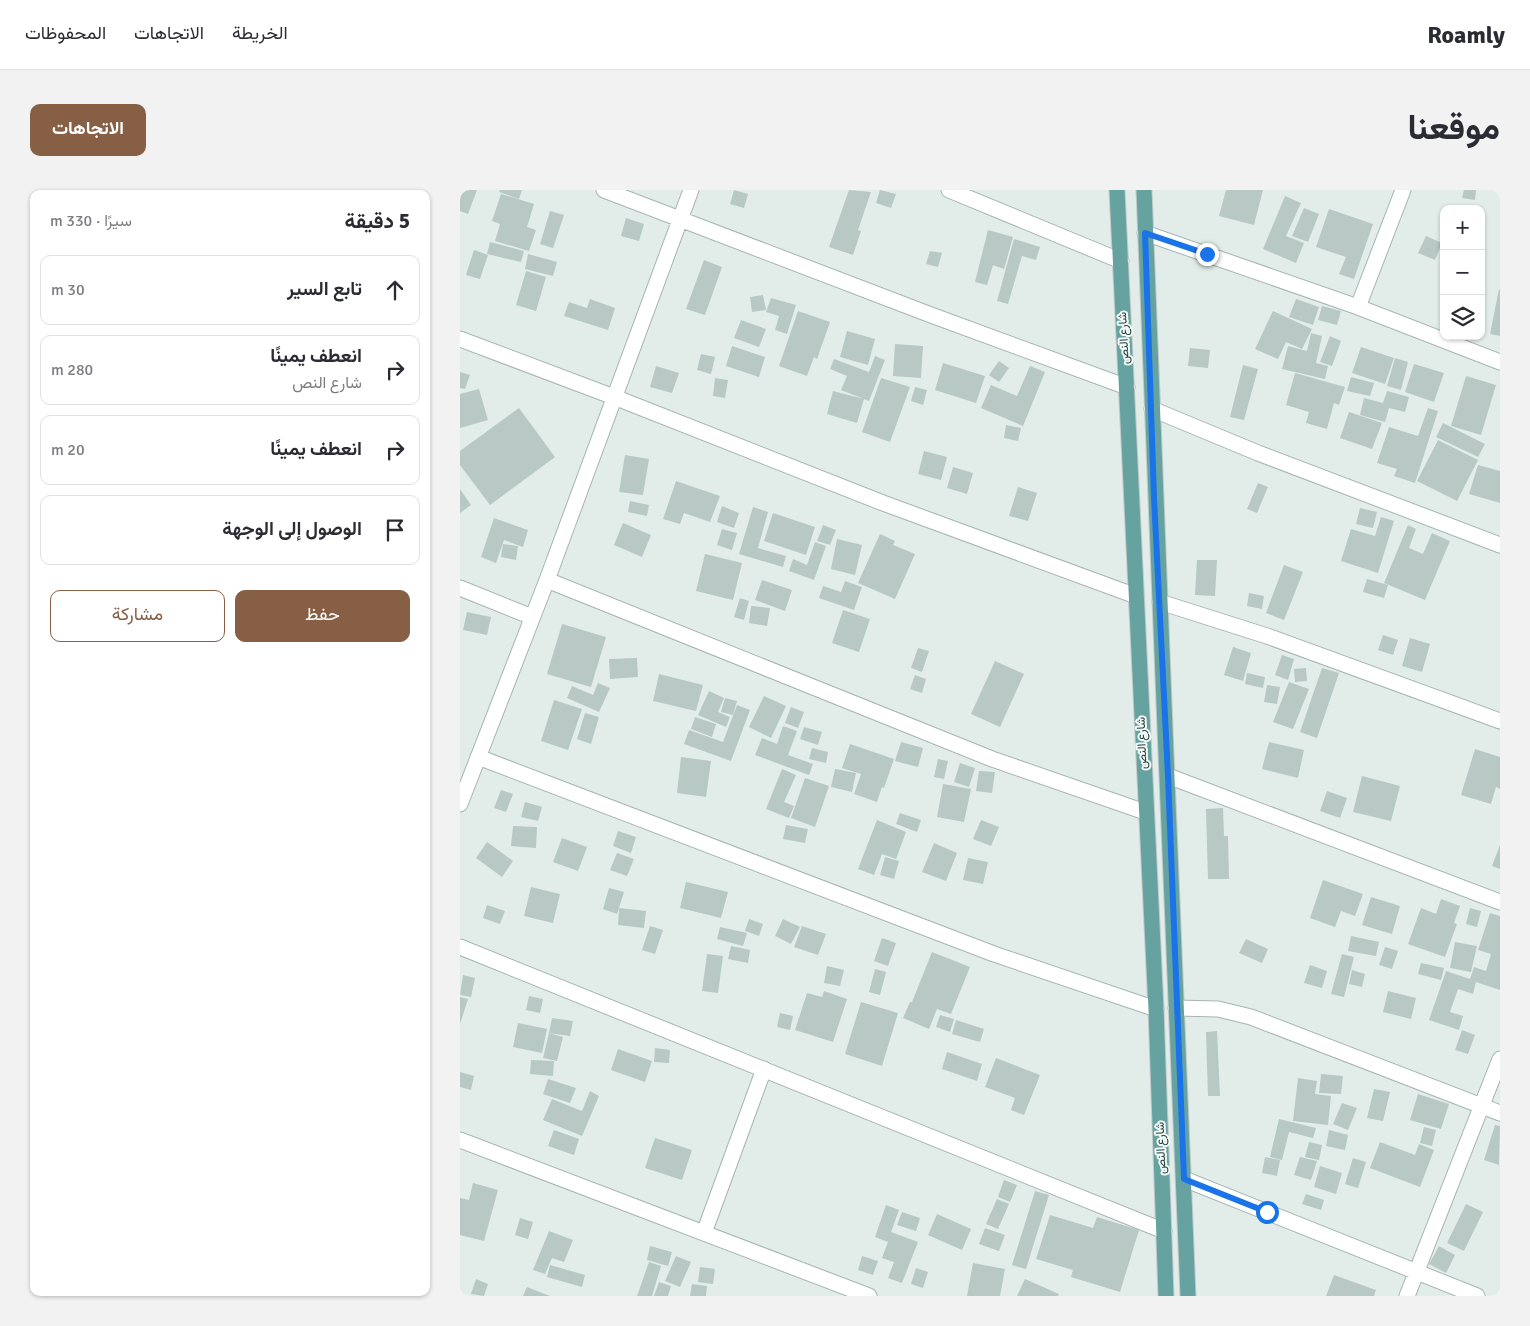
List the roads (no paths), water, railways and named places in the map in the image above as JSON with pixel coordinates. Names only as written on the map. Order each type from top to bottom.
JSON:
[{"type":"main road","name":"شارع النص","points":[[1117,190],[1145,812],[1156,1009],[1166,1296]]},
{"type":"main road","name":"شارع النص","points":[[1144,190],[1154,498],[1168,776],[1188,1296]]},
{"type":"street","points":[[604,190],[678,220],[1127,387]]},
{"type":"street","points":[[460,804],[547,580],[678,220],[691,190]]},
{"type":"street","points":[[949,190],[1121,261]]},
{"type":"street","points":[[1358,306],[1403,190]]},
{"type":"street","points":[[1145,233],[1358,306],[1500,362]]},
{"type":"street","points":[[460,339],[614,397],[883,503],[1136,596]]},
{"type":"street","points":[[1152,410],[1258,453],[1500,545]]},
{"type":"street","points":[[547,580],[992,758],[1145,812]]},
{"type":"street","points":[[460,588],[532,617]]},
{"type":"street","points":[[1160,602],[1267,636],[1500,721]]},
{"type":"street","points":[[478,757],[994,954],[1156,1009]]},
{"type":"street","points":[[1168,776],[1500,902]]},
{"type":"street","points":[[460,948],[1164,1231]]},
{"type":"street","points":[[1176,1008],[1218,1009],[1251,1016],[1500,1113]]},
{"type":"street","points":[[1407,1296],[1500,1059]]},
{"type":"street","points":[[704,1233],[764,1069]]},
{"type":"street","points":[[460,1140],[704,1233],[831,1289],[869,1296]]},
{"type":"street","points":[[1184,1179],[1477,1296]]}]
